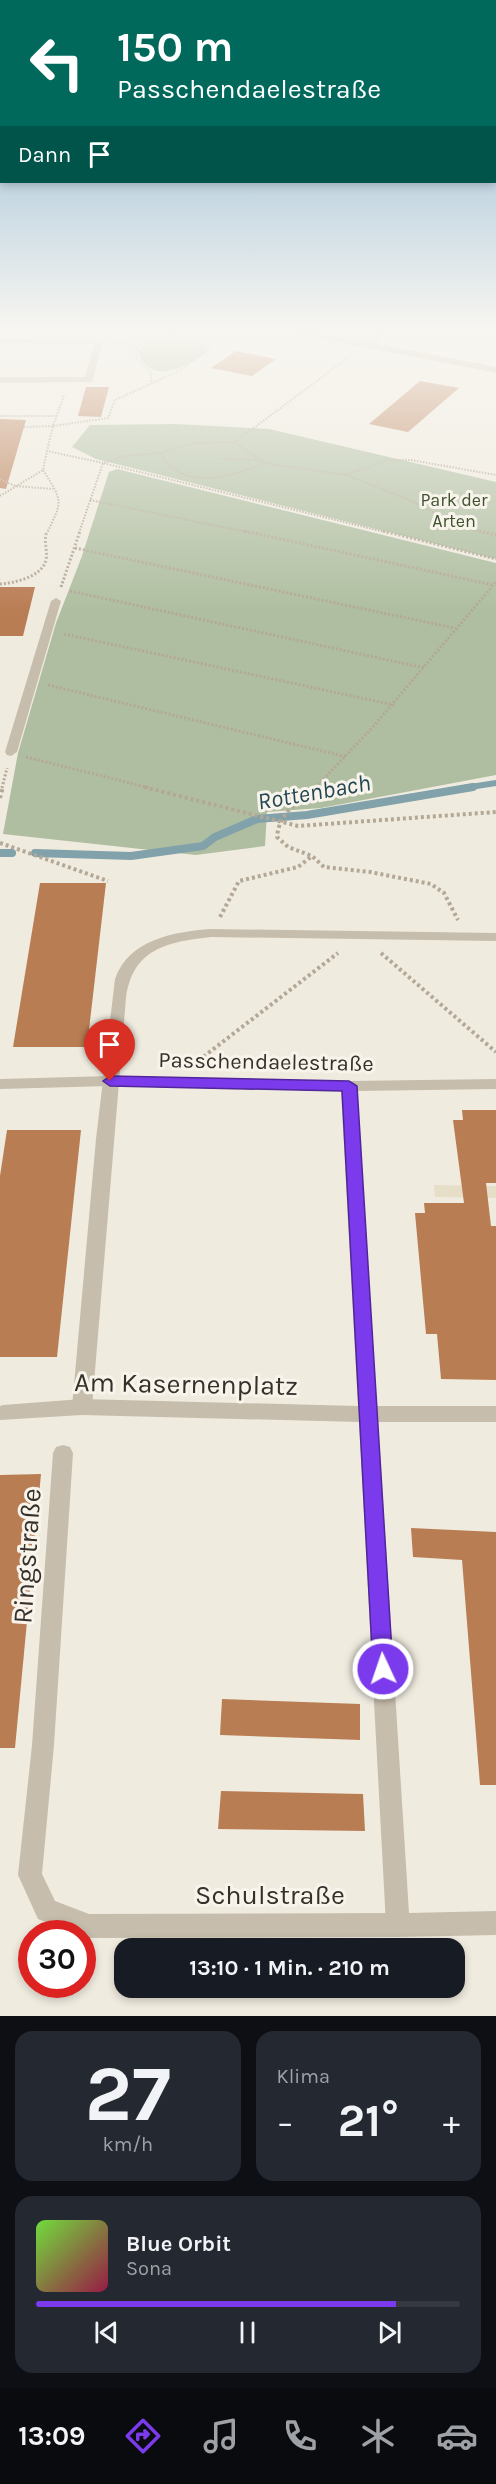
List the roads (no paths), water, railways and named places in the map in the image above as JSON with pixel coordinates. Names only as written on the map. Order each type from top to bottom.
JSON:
[{"type":"street","points":[[11,752],[56,601]]},
{"type":"street","points":[[81,1407],[110,1081],[123,974],[142,953],[155,945],[176,937],[210,933],[466,934],[496,937]]},
{"type":"street","name":"Passchendaelestraße","points":[[0,1084],[110,1081],[349,1086],[496,1084]]},
{"type":"street","points":[[349,1086],[398,1924]]},
{"type":"street","name":"Am Kasernenplatz","points":[[3,1413],[81,1407],[368,1414],[496,1414]]},
{"type":"street","name":"Ringstraße","points":[[47,1910],[30,1875],[43,1745],[63,1453]]},
{"type":"street","name":"Schulstraße","points":[[47,1910],[89,1926],[496,1923]]},
{"type":"waterway","name":"Rottenbach","points":[[464,788],[496,783]]},
{"type":"waterway","name":"Rottenbach","points":[[35,853],[131,856],[203,846],[215,837],[257,819],[307,815],[473,787]]},
{"type":"waterway","name":"Rottenbach","points":[[0,853],[12,853]]},
{"type":"park label","name":"Park der Arten","points":[[454,510]]}]
